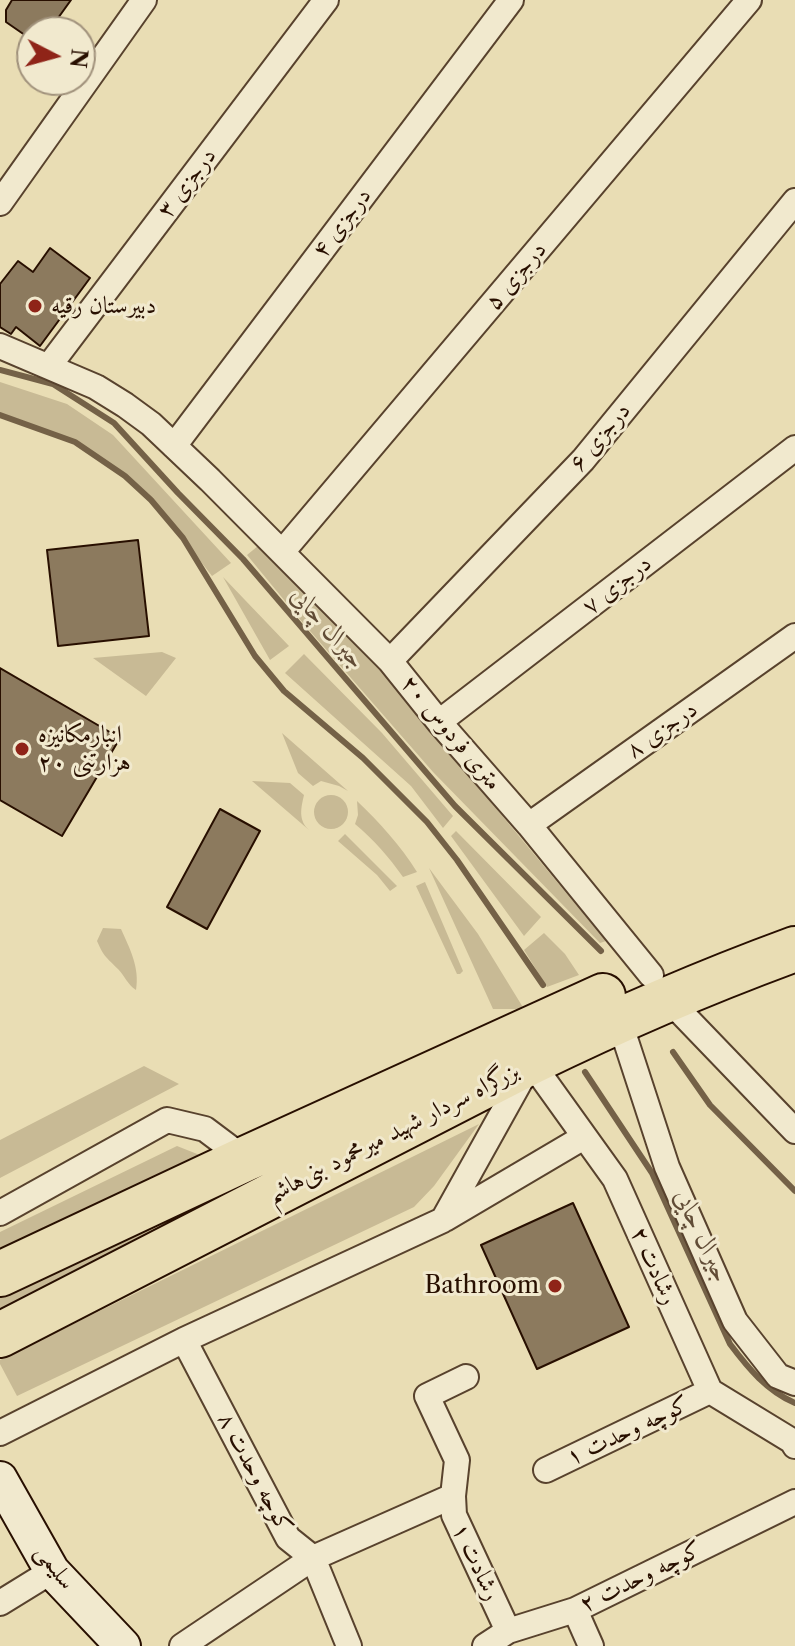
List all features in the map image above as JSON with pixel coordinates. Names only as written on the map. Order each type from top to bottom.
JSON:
[{"type":"highway","name":"بزرگراه سردار شهید میرمحمود بنی‌هاشم","points":[[0,1335],[531,1062],[619,1020],[660,987],[795,920]]},
{"type":"highway","name":"بزرگراه سردار شهید میرمحمود بنی‌هاشم","points":[[0,1274],[521,1032],[660,987],[736,970],[795,949]]},
{"type":"street","points":[[0,203],[144,0]]},
{"type":"street","name":"درجزی ۳","points":[[49,366],[326,0]]},
{"type":"street","name":"درجزی ۴","points":[[174,446],[511,0]]},
{"type":"street","name":"درجزی ۵","points":[[283,551],[749,0]]},
{"type":"street","name":"درجزی ۶","points":[[390,661],[583,460],[795,201]]},
{"type":"street","name":"۲۰ متری فردوس","points":[[0,346],[96,387],[125,405],[151,424],[283,551],[390,661],[529,825],[660,987],[795,1131]]},
{"type":"street","name":"درجزی ۷","points":[[439,722],[795,448]]},
{"type":"street","name":"درجزی ۸","points":[[529,825],[795,636]]},
{"type":"street","points":[[619,1020],[667,1167],[735,1321],[778,1376],[795,1383]]},
{"type":"street","points":[[443,1220],[531,1062]]},
{"type":"street","name":"رشادت ۲","points":[[531,1062],[615,1179],[710,1391]]},
{"type":"street","points":[[0,1213],[167,1120],[205,1129],[245,1159]]},
{"type":"street","points":[[0,1433],[184,1340],[443,1220],[584,1137]]},
{"type":"street","name":"کوچه وحدت ۸","points":[[184,1340],[288,1538],[313,1558],[349,1646]]},
{"type":"street","name":"رشادت ۱","points":[[466,1377],[427,1396],[457,1460],[454,1515],[508,1631]]},
{"type":"street","points":[[710,1391],[792,1441],[795,1446]]},
{"type":"street","name":"کوچه وحدت ۱","points":[[546,1470],[710,1391]]},
{"type":"street","name":"سلیمی","points":[[0,1479],[52,1571],[123,1646]]},
{"type":"street","points":[[182,1646],[313,1558],[453,1496]]},
{"type":"street","name":"کوچه وحدت ۲","points":[[485,1646],[508,1631],[575,1610],[795,1502]]},
{"type":"street","points":[[0,1603],[52,1571]]},
{"type":"street","points":[[575,1610],[591,1646]]},
{"type":"shaded area","points":[[0,382],[67,404],[113,435],[231,563],[212,576],[153,500],[106,461],[74,444],[0,417]]},
{"type":"shaded area","points":[[264,541],[393,684],[606,941],[600,943],[433,772],[303,623],[247,555]]},
{"type":"shaded area","points":[[223,577],[289,646],[270,660]]},
{"type":"shaded area","points":[[162,652],[176,658],[146,696],[93,658]]},
{"type":"shaded area","points":[[304,654],[382,733],[453,816],[443,828],[411,786],[285,673]]},
{"type":"shaded area","points":[[282,733],[348,791],[321,781],[313,786],[298,773]]},
{"type":"shaded area","points":[[252,781],[290,783],[304,795],[302,818],[309,830]]},
{"type":"shaded area","points":[[331,795],[343,800],[348,812],[343,824],[331,829],[319,824],[314,812],[319,800]]},
{"type":"shaded area","points":[[357,801],[389,835],[417,872],[403,877],[381,849],[355,824]]},
{"type":"shaded area","points":[[456,831],[541,917],[524,936],[451,836]]},
{"type":"shaded area","points":[[345,834],[397,886],[390,891],[377,875],[338,841]]},
{"type":"shaded area","points":[[429,868],[478,934],[524,1009],[493,1009]]},
{"type":"shaded area","points":[[425,882],[463,971],[460,974],[457,974],[416,886]]},
{"type":"shaded area","points":[[795,927],[795,937],[0,1311],[0,1297],[726,952]]},
{"type":"shaded area","points":[[103,928],[121,929],[135,966],[136,990],[97,941]]},
{"type":"shaded area","points":[[544,933],[565,954],[579,975],[547,987],[524,950]]},
{"type":"shaded area","points":[[144,1066],[179,1084],[0,1178],[0,1140]]},
{"type":"shaded area","points":[[479,1124],[434,1186],[414,1207],[17,1396],[0,1360]]},
{"type":"shaded area","points":[[177,1146],[230,1167],[0,1272],[0,1232]]},
{"type":"building","points":[[12,0],[71,0],[60,16],[16,16],[16,29],[6,22],[6,10]]},
{"type":"building","name":"دبیرستان رقیه","points":[[50,248],[90,278],[40,346],[16,327],[11,334],[0,327],[0,284],[18,261],[33,272]]},
{"type":"building","points":[[138,540],[149,636],[58,646],[47,550]]},
{"type":"building","points":[[0,668],[120,738],[62,836],[0,800]]},
{"type":"building","points":[[220,809],[260,831],[207,929],[167,907]]},
{"type":"building","name":"Bathroom","points":[[573,1203],[629,1327],[537,1369],[481,1245]]},
{"type":"waterway","name":"جیرال چایی","points":[[0,370],[53,384],[114,423],[243,559],[455,806],[601,951]]},
{"type":"waterway","name":"جیرال چایی","points":[[0,415],[75,442],[125,476],[151,500],[183,538],[255,656],[284,691],[363,758],[427,822],[457,860],[543,985]]},
{"type":"waterway","name":"جیرال چایی","points":[[673,1052],[710,1105],[795,1191]]},
{"type":"waterway","name":"جیرال چایی","points":[[585,1072],[652,1173],[730,1344],[767,1385],[795,1403]]},
{"type":"place","name":"دبیرستان رقیه","points":[[35,306]]},
{"type":"place","name":"انبارمکانیزه ۲۰ هزارتنی","points":[[22,749]]},
{"type":"place","name":"Bathroom","points":[[555,1286]]}]
